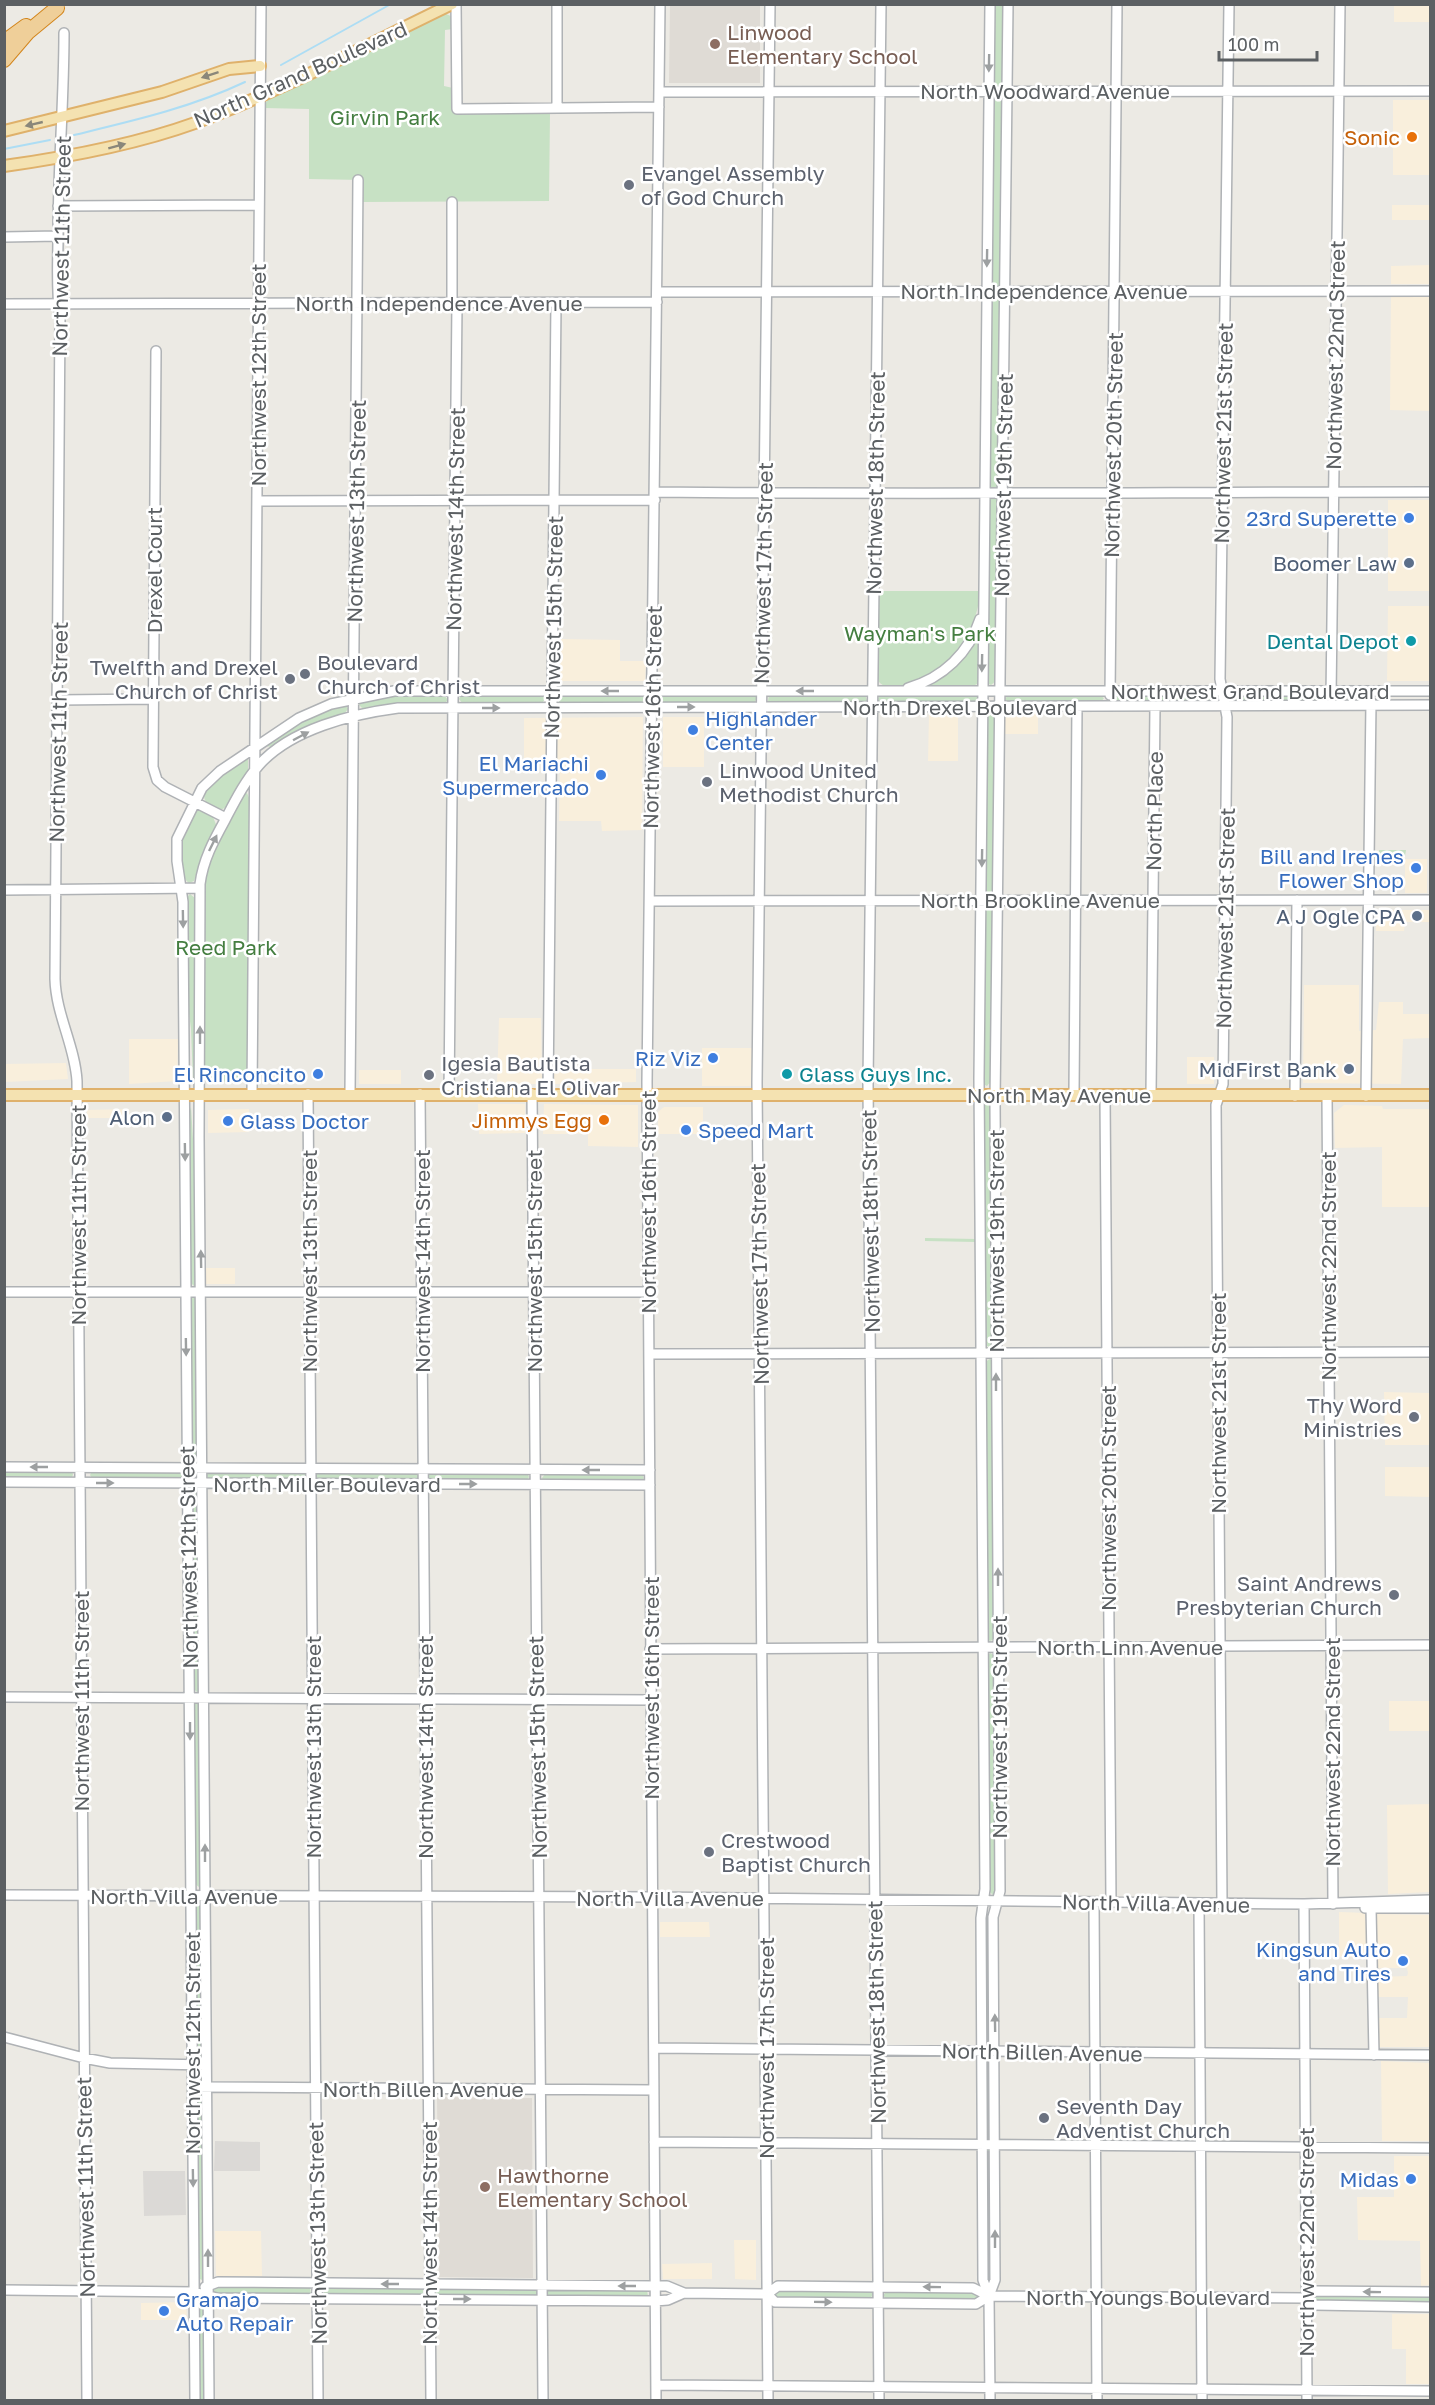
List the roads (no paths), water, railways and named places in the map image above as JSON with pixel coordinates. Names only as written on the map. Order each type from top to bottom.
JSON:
[{"type":"highway","points":[[4,42],[36,19],[61,6]]},
{"type":"highway","points":[[4,60],[28,32],[61,6]]},
{"type":"main road","name":"North Grand Boulevard","points":[[4,166],[60,158],[156,135],[259,97],[454,4]]},
{"type":"main road","name":"North Grand Boulevard","points":[[4,131],[162,92],[229,69],[260,72]]},
{"type":"main road","name":"North May Avenue","points":[[4,1095],[1431,1095]]},
{"type":"street","name":"Northwest 12th Street","points":[[252,1094],[261,4]]},
{"type":"street","points":[[454,4],[458,109],[659,107]]},
{"type":"street","points":[[557,4],[557,108]]},
{"type":"street","name":"Northwest 16th Street","points":[[656,2400],[647,1094],[660,4]]},
{"type":"street","name":"Northwest 17th Street","points":[[768,2400],[758,1095],[770,4]]},
{"type":"street","name":"Northwest 18th Street","points":[[879,2400],[868,1095],[881,4]]},
{"type":"street","name":"Northwest 19th Street","points":[[990,4],[980,1094],[985,1889],[981,1918],[982,2280],[989,2296],[990,2400]]},
{"type":"street","name":"Northwest 19th Street","points":[[989,2296],[996,2280],[993,1917],[1000,1890],[995,1094],[1008,4]]},
{"type":"street","name":"Northwest 20th Street","points":[[1110,706],[1117,4]]},
{"type":"street","name":"Northwest 21st Street","points":[[1222,1903],[1216,1105],[1223,1084],[1227,717],[1220,679],[1229,4]]},
{"type":"street","name":"Northwest 22nd Street","points":[[1331,705],[1340,4]]},
{"type":"street","name":"Northwest 11th Street","points":[[64,33],[63,117],[58,206],[58,700],[55,989],[61,1018],[75,1062],[77,1095],[87,2400]]},
{"type":"street","name":"North Woodward Avenue","points":[[659,92],[1431,91]]},
{"type":"street","name":"Northwest 13th Street","points":[[350,1094],[357,501],[358,180]]},
{"type":"street","name":"Northwest 14th Street","points":[[449,1094],[456,501],[452,202]]},
{"type":"street","points":[[58,206],[259,205]]},
{"type":"street","points":[[4,237],[58,236]]},
{"type":"street","name":"North Independence Avenue","points":[[657,292],[1431,291]]},
{"type":"street","name":"North Independence Avenue","points":[[4,304],[657,302]]},
{"type":"street","name":"Northwest 15th Street","points":[[548,1094],[556,303]]},
{"type":"street","name":"Drexel Court","points":[[156,351],[153,699],[155,777],[165,787],[226,818]]},
{"type":"street","points":[[258,501],[555,500],[763,494],[1112,491],[1431,492]]},
{"type":"street","points":[[897,691],[928,680],[955,661],[964,651],[976,630],[983,605]]},
{"type":"street","points":[[1366,1096],[1372,690]]},
{"type":"street","name":"Northwest Grand Boulevard","points":[[255,746],[298,718],[331,704],[394,691],[1431,691]]},
{"type":"street","points":[[58,700],[153,699]]},
{"type":"street","name":"North Drexel Boulevard","points":[[255,771],[280,748],[321,726],[354,716],[398,708],[1431,705]]},
{"type":"street","points":[[1074,1094],[1077,706]]},
{"type":"street","name":"North Place","points":[[1151,1095],[1155,706]]},
{"type":"street","name":"Northwest 12th Street","points":[[195,2400],[184,1094],[181,888],[177,861],[177,838],[194,801],[210,778],[255,746]]},
{"type":"street","points":[[255,746],[269,750],[280,748]]},
{"type":"street","name":"Northwest 12th Street","points":[[209,2400],[203,1697],[200,888],[205,861],[226,818],[255,771]]},
{"type":"street","points":[[4,890],[200,888]]},
{"type":"street","points":[[1295,1096],[1297,900]]},
{"type":"street","name":"North Brookline Avenue","points":[[650,901],[1431,900]]},
{"type":"street","name":"Northwest 13th Street","points":[[308,1094],[318,2400]]},
{"type":"street","name":"Northwest 14th Street","points":[[420,1094],[431,2400]]},
{"type":"street","name":"Northwest 15th Street","points":[[532,1094],[543,2400]]},
{"type":"street","name":"Northwest 20th Street","points":[[1105,1095],[1111,1902]]},
{"type":"street","name":"Northwest 22nd Street","points":[[1327,1096],[1334,1904]]},
{"type":"street","points":[[4,1292],[648,1292]]},
{"type":"street","points":[[649,1354],[1431,1352]]},
{"type":"street","name":"North Miller Boulevard","points":[[4,1467],[650,1470]]},
{"type":"street","name":"North Miller Boulevard","points":[[4,1482],[650,1485]]},
{"type":"street","name":"North Linn Avenue","points":[[650,1648],[1431,1645]]},
{"type":"street","points":[[4,1697],[651,1700]]},
{"type":"street","name":"North Villa Avenue","points":[[4,1895],[652,1897],[1304,1904],[1431,1900]]},
{"type":"street","points":[[1094,1902],[1097,2400]]},
{"type":"street","points":[[1199,1903],[1202,2400]]},
{"type":"street","name":"Northwest 22nd Street","points":[[1304,1904],[1306,2396]]},
{"type":"street","name":"North Villa Avenue","points":[[1334,1904],[1371,1908],[1431,1908]]},
{"type":"street","points":[[1371,1908],[1374,2055]]},
{"type":"street","points":[[4,2037],[111,2063],[206,2064]]},
{"type":"street","name":"North Billen Avenue","points":[[654,2049],[1431,2055]]},
{"type":"street","name":"North Billen Avenue","points":[[192,2086],[654,2090]]},
{"type":"street","points":[[654,2142],[1431,2148]]},
{"type":"street","name":"North Youngs Boulevard","points":[[4,2290],[194,2292],[209,2291],[218,2282],[667,2286],[684,2293],[767,2294],[778,2286],[973,2288],[989,2296],[1306,2298],[1314,2305],[1431,2307]]},
{"type":"street","name":"North Youngs Boulevard","points":[[209,2291],[217,2298],[655,2301],[668,2300],[684,2293]]},
{"type":"street","name":"North Youngs Boulevard","points":[[1306,2298],[1314,2291],[1431,2292]]},
{"type":"street","name":"North Youngs Boulevard","points":[[767,2294],[775,2302],[976,2304],[989,2296]]},
{"type":"street","points":[[656,2385],[1202,2389],[1306,2396],[1431,2391]]},
{"type":"waterway","points":[[281,65],[391,4]]},
{"type":"waterway","points":[[74,135],[182,107],[245,82]]},
{"type":"waterway","points":[[4,149],[50,140]]},
{"type":"place","name":"Linwood Elementary School","points":[[715,44]]},
{"type":"place","name":"Sonic","points":[[1412,137]]},
{"type":"place","name":"Evangel Assembly of God Church","points":[[629,185]]},
{"type":"place","name":"23rd Superette","points":[[1409,518]]},
{"type":"place","name":"Boomer Law","points":[[1409,563]]},
{"type":"place","name":"Dental Depot","points":[[1411,641]]},
{"type":"place","name":"Boulevard Church of Christ","points":[[305,674]]},
{"type":"place","name":"Twelfth and Drexel Church of Christ","points":[[290,679]]},
{"type":"place","name":"Highlander Center","points":[[693,730]]},
{"type":"place","name":"El Mariachi Supermercado","points":[[601,775]]},
{"type":"place","name":"Linwood United Methodist Church","points":[[707,782]]},
{"type":"place","name":"Bill and Irenes Flower Shop","points":[[1416,868]]},
{"type":"place","name":"A J Ogle CPA","points":[[1417,916]]},
{"type":"place","name":"Riz Viz","points":[[713,1058]]},
{"type":"place","name":"MidFirst Bank","points":[[1349,1069]]},
{"type":"place","name":"El Rinconcito","points":[[318,1074]]},
{"type":"place","name":"Glass Guys Inc.","points":[[787,1074]]},
{"type":"place","name":"Igesia Bautista Cristiana El Olivar","points":[[429,1075]]},
{"type":"place","name":"Alon","points":[[167,1117]]},
{"type":"place","name":"Jimmys Egg","points":[[604,1120]]},
{"type":"place","name":"Glass Doctor","points":[[228,1121]]},
{"type":"place","name":"Speed Mart","points":[[686,1130]]},
{"type":"place","name":"Thy Word Ministries","points":[[1414,1417]]},
{"type":"place","name":"Saint Andrews Presbyterian Church","points":[[1394,1595]]},
{"type":"place","name":"Crestwood Baptist Church","points":[[709,1852]]},
{"type":"place","name":"Kingsun Auto and Tires","points":[[1403,1961]]},
{"type":"place","name":"Seventh Day Adventist Church","points":[[1044,2118]]},
{"type":"place","name":"Midas","points":[[1411,2179]]},
{"type":"place","name":"Hawthorne Elementary School","points":[[485,2187]]},
{"type":"place","name":"Gramajo Auto Repair","points":[[164,2311]]},
{"type":"park label","name":"Girvin Park","points":[[385,117]]},
{"type":"park label","name":"Wayman's Park","points":[[920,633]]},
{"type":"park label","name":"Reed Park","points":[[226,947]]}]
